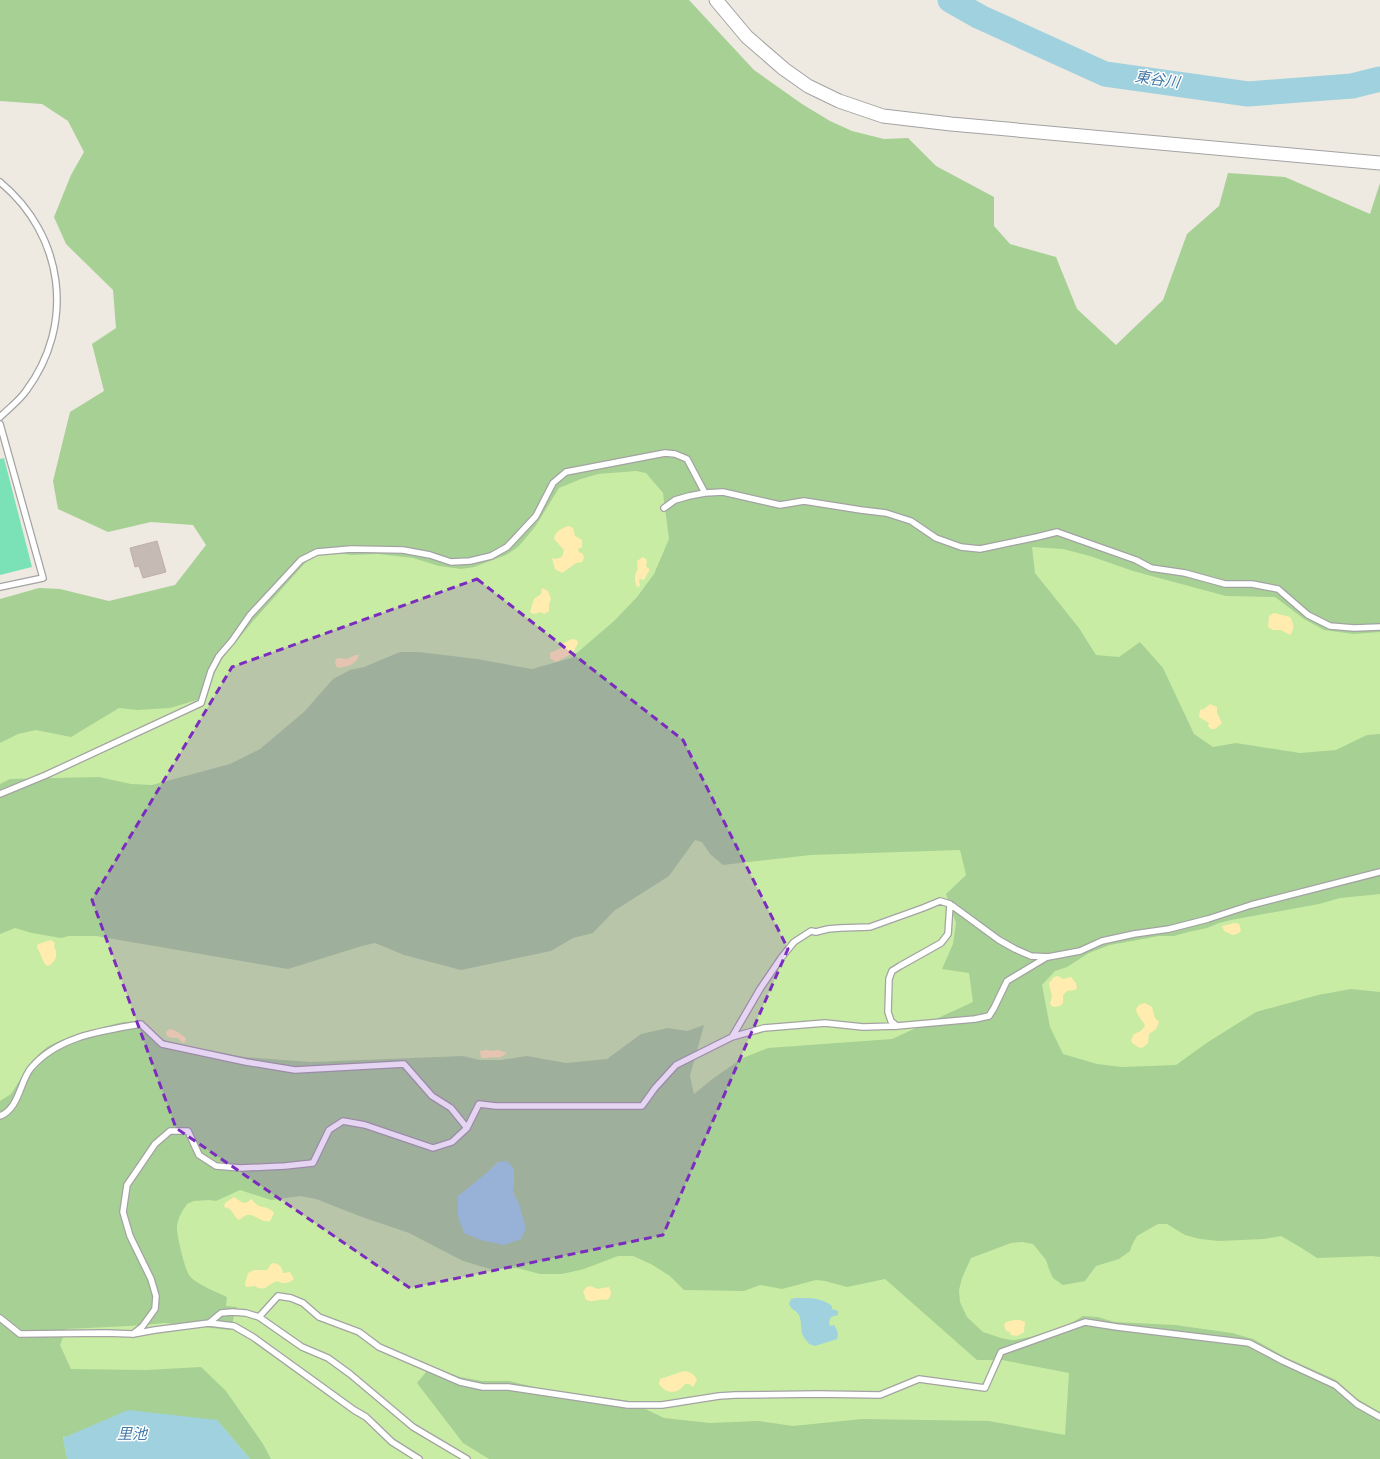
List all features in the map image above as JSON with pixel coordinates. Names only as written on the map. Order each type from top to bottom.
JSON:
[{"type":"street","points":[[716,0],[747,37],[784,70],[808,86],[839,101],[883,116],[950,124],[1380,163]]},
{"type":"lane","points":[[0,182],[22,202],[45,240],[56,279],[57,299],[53,336],[48,352],[25,393],[0,417]]},
{"type":"lane","points":[[0,424],[43,578],[0,587]]},
{"type":"lane","points":[[0,794],[46,775],[201,703],[211,671],[218,656],[232,641],[250,615],[301,560],[317,552],[351,549],[403,550],[451,562],[470,561],[491,556],[507,547],[536,516],[553,482],[566,472],[665,453],[675,454],[687,459],[705,493]]},
{"type":"lane","points":[[664,508],[675,500],[705,493],[723,492],[780,505],[804,501],[886,513],[912,521],[936,538],[961,547],[980,549],[1057,532],[1136,560],[1151,568],[1185,574],[1225,584],[1252,584],[1278,589],[1308,615],[1330,626],[1354,628],[1380,627]]},
{"type":"lane","points":[[732,1037],[760,989],[781,958],[794,942],[811,931],[816,932],[828,929],[870,927],[923,908],[940,900],[950,904],[999,940],[1015,949],[1032,956],[1048,957],[1080,951],[1102,941],[1134,934],[1169,929],[1202,921],[1251,905],[1380,872]]},
{"type":"lane","points":[[897,1026],[891,1021],[888,1012],[889,979],[892,971],[941,944],[948,934],[950,904]]},
{"type":"lane","points":[[133,1334],[142,1327],[155,1309],[156,1296],[151,1279],[130,1236],[123,1212],[128,1185],[155,1144],[170,1131],[188,1131],[199,1155],[216,1166],[241,1168],[312,1163],[329,1130],[343,1121],[364,1124],[433,1148],[452,1142],[467,1128],[479,1104],[496,1106],[642,1106],[655,1088],[676,1065],[732,1037],[764,1028],[825,1023],[863,1027],[897,1026],[976,1019],[989,1016],[1007,981],[1048,957]]},
{"type":"lane","points":[[0,1116],[3,1115],[15,1103],[30,1069],[45,1054],[57,1046],[94,1033],[140,1024],[162,1044],[246,1062],[295,1070],[404,1064],[432,1096],[451,1108],[467,1128]]},
{"type":"lane","points":[[259,1317],[278,1296],[291,1298],[303,1303],[319,1318],[359,1332],[379,1347],[460,1382],[483,1387],[508,1387],[628,1405],[662,1405],[735,1395],[880,1395],[919,1379],[985,1388],[1001,1352],[1085,1322],[1250,1343],[1283,1361],[1335,1385],[1357,1404],[1380,1417]]},
{"type":"lane","points":[[209,1323],[221,1314],[232,1312],[246,1313],[259,1317],[302,1347],[328,1358],[350,1374],[413,1427],[467,1459]]},
{"type":"lane","points":[[0,1318],[20,1334],[133,1334],[209,1323],[234,1326],[366,1417],[392,1442],[419,1459]]},
{"type":"highlighted area","points":[[477,579],[683,740],[788,949],[663,1235],[410,1288],[176,1128],[92,900],[232,667]]},
{"type":"green space","points":[[0,0],[689,0],[754,70],[802,104],[830,121],[852,131],[884,139],[908,138],[936,166],[994,197],[994,226],[1010,244],[1056,257],[1077,309],[1116,345],[1163,300],[1187,234],[1219,206],[1228,173],[1285,177],[1370,214],[1380,183],[1380,632],[1354,634],[1324,630],[1304,619],[1275,597],[1226,596],[1133,571],[1090,556],[1063,549],[1032,547],[1035,573],[1079,628],[1096,655],[1119,657],[1140,642],[1163,668],[1194,734],[1213,747],[1236,743],[1300,753],[1336,750],[1367,735],[1380,734],[1380,894],[1340,898],[1319,904],[1231,920],[1207,928],[1174,936],[1159,936],[1110,945],[1089,953],[1067,967],[1055,971],[1042,985],[1050,1027],[1063,1054],[1097,1064],[1122,1067],[1176,1065],[1208,1042],[1256,1012],[1318,995],[1351,989],[1380,992],[1380,1257],[1317,1258],[1281,1236],[1264,1239],[1219,1241],[1200,1239],[1185,1235],[1167,1224],[1158,1224],[1137,1236],[1130,1251],[1119,1259],[1096,1266],[1085,1281],[1063,1285],[1053,1278],[1046,1260],[1033,1244],[1022,1242],[1011,1243],[971,1258],[962,1278],[959,1290],[960,1302],[967,1317],[983,1332],[1011,1340],[1030,1337],[1068,1325],[1083,1316],[1098,1317],[1114,1322],[1175,1325],[1232,1333],[1253,1339],[1287,1358],[1336,1380],[1356,1398],[1380,1412],[1380,1459],[489,1459],[463,1443],[417,1383],[431,1366],[460,1377],[482,1381],[509,1381],[538,1388],[629,1401],[664,1418],[710,1423],[758,1421],[793,1426],[862,1419],[989,1421],[1065,1435],[1069,1373],[1002,1360],[977,1360],[885,1279],[847,1287],[816,1280],[782,1289],[760,1285],[744,1291],[684,1290],[670,1276],[651,1264],[633,1256],[618,1256],[584,1269],[562,1274],[540,1274],[517,1268],[490,1269],[463,1261],[409,1233],[316,1199],[300,1196],[271,1200],[240,1190],[216,1201],[194,1201],[187,1204],[180,1215],[177,1226],[181,1251],[189,1275],[201,1285],[227,1297],[226,1306],[237,1307],[230,1330],[165,1323],[66,1329],[60,1345],[71,1369],[146,1370],[201,1367],[226,1391],[263,1444],[271,1459],[250,1459],[217,1420],[63,1437],[67,1459],[0,1459],[0,1101],[11,1094],[30,1064],[40,1053],[47,1047],[59,1041],[123,1022],[141,1021],[164,1040],[185,1046],[245,1057],[311,1062],[463,1056],[480,1060],[501,1060],[527,1056],[566,1063],[607,1059],[641,1034],[668,1028],[687,1031],[704,1025],[690,1076],[694,1094],[715,1077],[743,1058],[768,1048],[892,1039],[973,1002],[969,973],[942,969],[953,944],[956,923],[946,894],[966,875],[960,850],[811,855],[723,865],[710,854],[702,842],[695,840],[669,876],[614,911],[593,933],[573,938],[551,951],[461,970],[404,955],[375,943],[288,969],[96,936],[69,936],[61,938],[32,933],[15,928],[0,934],[0,784],[10,779],[99,777],[131,784],[152,785],[230,764],[260,749],[304,712],[333,679],[350,670],[364,667],[400,652],[419,652],[477,659],[532,669],[571,658],[614,621],[637,597],[654,574],[669,539],[663,493],[646,473],[636,471],[598,474],[559,488],[535,527],[518,547],[506,555],[474,567],[461,569],[439,566],[413,558],[378,554],[324,554],[316,556],[305,563],[253,621],[222,659],[215,672],[207,697],[170,708],[137,710],[119,708],[71,737],[36,730],[18,734],[0,743],[0,599],[39,588],[60,589],[109,601],[175,585],[206,545],[193,525],[151,522],[108,532],[58,509],[53,481],[70,412],[104,391],[92,344],[116,328],[113,290],[66,244],[54,217],[71,175],[84,152],[68,121],[42,104],[0,101]],"holes":[[[498,1162],[514,1169],[513,1192],[519,1204],[489,1171]]]},
{"type":"green space","points":[[705,375],[1380,557],[1380,1459],[0,1459],[0,700]]},
{"type":"green space","points":[[4,458],[32,567],[0,575],[0,459]]},
{"type":"sand","points":[[569,526],[573,528],[575,536],[582,540],[582,547],[578,549],[579,552],[583,554],[584,558],[582,562],[576,563],[562,573],[555,569],[552,558],[555,559],[562,557],[564,550],[554,539],[557,532]]},
{"type":"sand","points":[[643,557],[647,560],[646,567],[649,568],[649,571],[644,580],[639,580],[640,586],[637,587],[635,578],[638,569],[637,561]]},
{"type":"sand","points":[[542,588],[548,591],[551,599],[549,611],[544,614],[541,612],[533,614],[530,612],[534,599],[541,594]]},
{"type":"sand","points":[[1274,613],[1290,617],[1293,631],[1290,635],[1281,630],[1273,630],[1268,627],[1269,616]]},
{"type":"sand","points":[[572,639],[577,640],[578,643],[573,653],[556,662],[550,658],[550,653],[563,647],[564,643]]},
{"type":"sand","points":[[359,655],[356,661],[346,667],[339,668],[336,666],[335,661],[338,658],[347,659]]},
{"type":"sand","points":[[1210,704],[1217,707],[1217,713],[1222,723],[1215,729],[1211,729],[1208,726],[1209,723],[1199,717],[1200,710],[1204,709]]},
{"type":"sand","points":[[1235,923],[1239,924],[1241,931],[1237,934],[1233,935],[1224,931],[1222,926]]},
{"type":"sand","points":[[51,940],[55,943],[54,947],[56,956],[54,961],[47,966],[37,948],[38,944]]},
{"type":"sand","points":[[1058,976],[1063,979],[1071,977],[1076,983],[1077,988],[1075,990],[1067,991],[1063,995],[1063,1003],[1060,1006],[1053,1007],[1050,1004],[1052,997],[1049,983],[1054,977]]},
{"type":"sand","points":[[1145,1003],[1152,1007],[1155,1018],[1159,1022],[1156,1029],[1149,1034],[1148,1043],[1142,1048],[1132,1043],[1131,1040],[1134,1034],[1141,1031],[1145,1026],[1136,1009],[1139,1005]]},
{"type":"sand","points":[[170,1029],[186,1038],[185,1042],[183,1043],[178,1038],[167,1036],[166,1032]]},
{"type":"sand","points":[[498,1050],[507,1053],[501,1057],[481,1058],[480,1051]]},
{"type":"sand","points":[[234,1197],[243,1203],[248,1202],[251,1199],[259,1206],[270,1210],[274,1213],[270,1221],[263,1221],[252,1215],[246,1215],[238,1220],[230,1209],[224,1207],[225,1203]]},
{"type":"sand","points":[[274,1263],[280,1266],[283,1273],[290,1272],[294,1279],[286,1283],[277,1281],[261,1289],[255,1286],[246,1287],[245,1284],[248,1273],[254,1270],[267,1270],[271,1264]]},
{"type":"sand","points":[[591,1286],[597,1289],[609,1287],[611,1292],[610,1297],[607,1300],[586,1300],[583,1291],[587,1287]]},
{"type":"sand","points":[[1014,1320],[1025,1322],[1024,1332],[1017,1336],[1011,1335],[1010,1332],[1006,1331],[1004,1325],[1006,1322]]},
{"type":"sand","points":[[684,1371],[689,1372],[696,1378],[697,1380],[693,1387],[689,1384],[685,1384],[679,1390],[672,1392],[665,1390],[659,1384],[660,1379]]},
{"type":"water","points":[[507,1161],[514,1169],[513,1192],[519,1204],[526,1228],[521,1239],[504,1245],[480,1240],[464,1233],[458,1216],[458,1196],[498,1162]]},
{"type":"water","points":[[810,1298],[823,1301],[832,1306],[832,1309],[838,1311],[838,1315],[831,1317],[829,1322],[830,1326],[834,1325],[837,1330],[837,1339],[815,1346],[809,1344],[801,1329],[798,1313],[792,1309],[789,1304],[791,1299]]},
{"type":"water","name":"里池","points":[[128,1410],[217,1420],[250,1459],[67,1459],[63,1438]]},
{"type":"building","points":[[157,541],[166,572],[143,578],[139,566],[135,567],[130,548]]},
{"type":"waterway","name":"東谷川","points":[[950,0],[980,17],[1105,74],[1248,94],[1352,86],[1380,79]]}]
